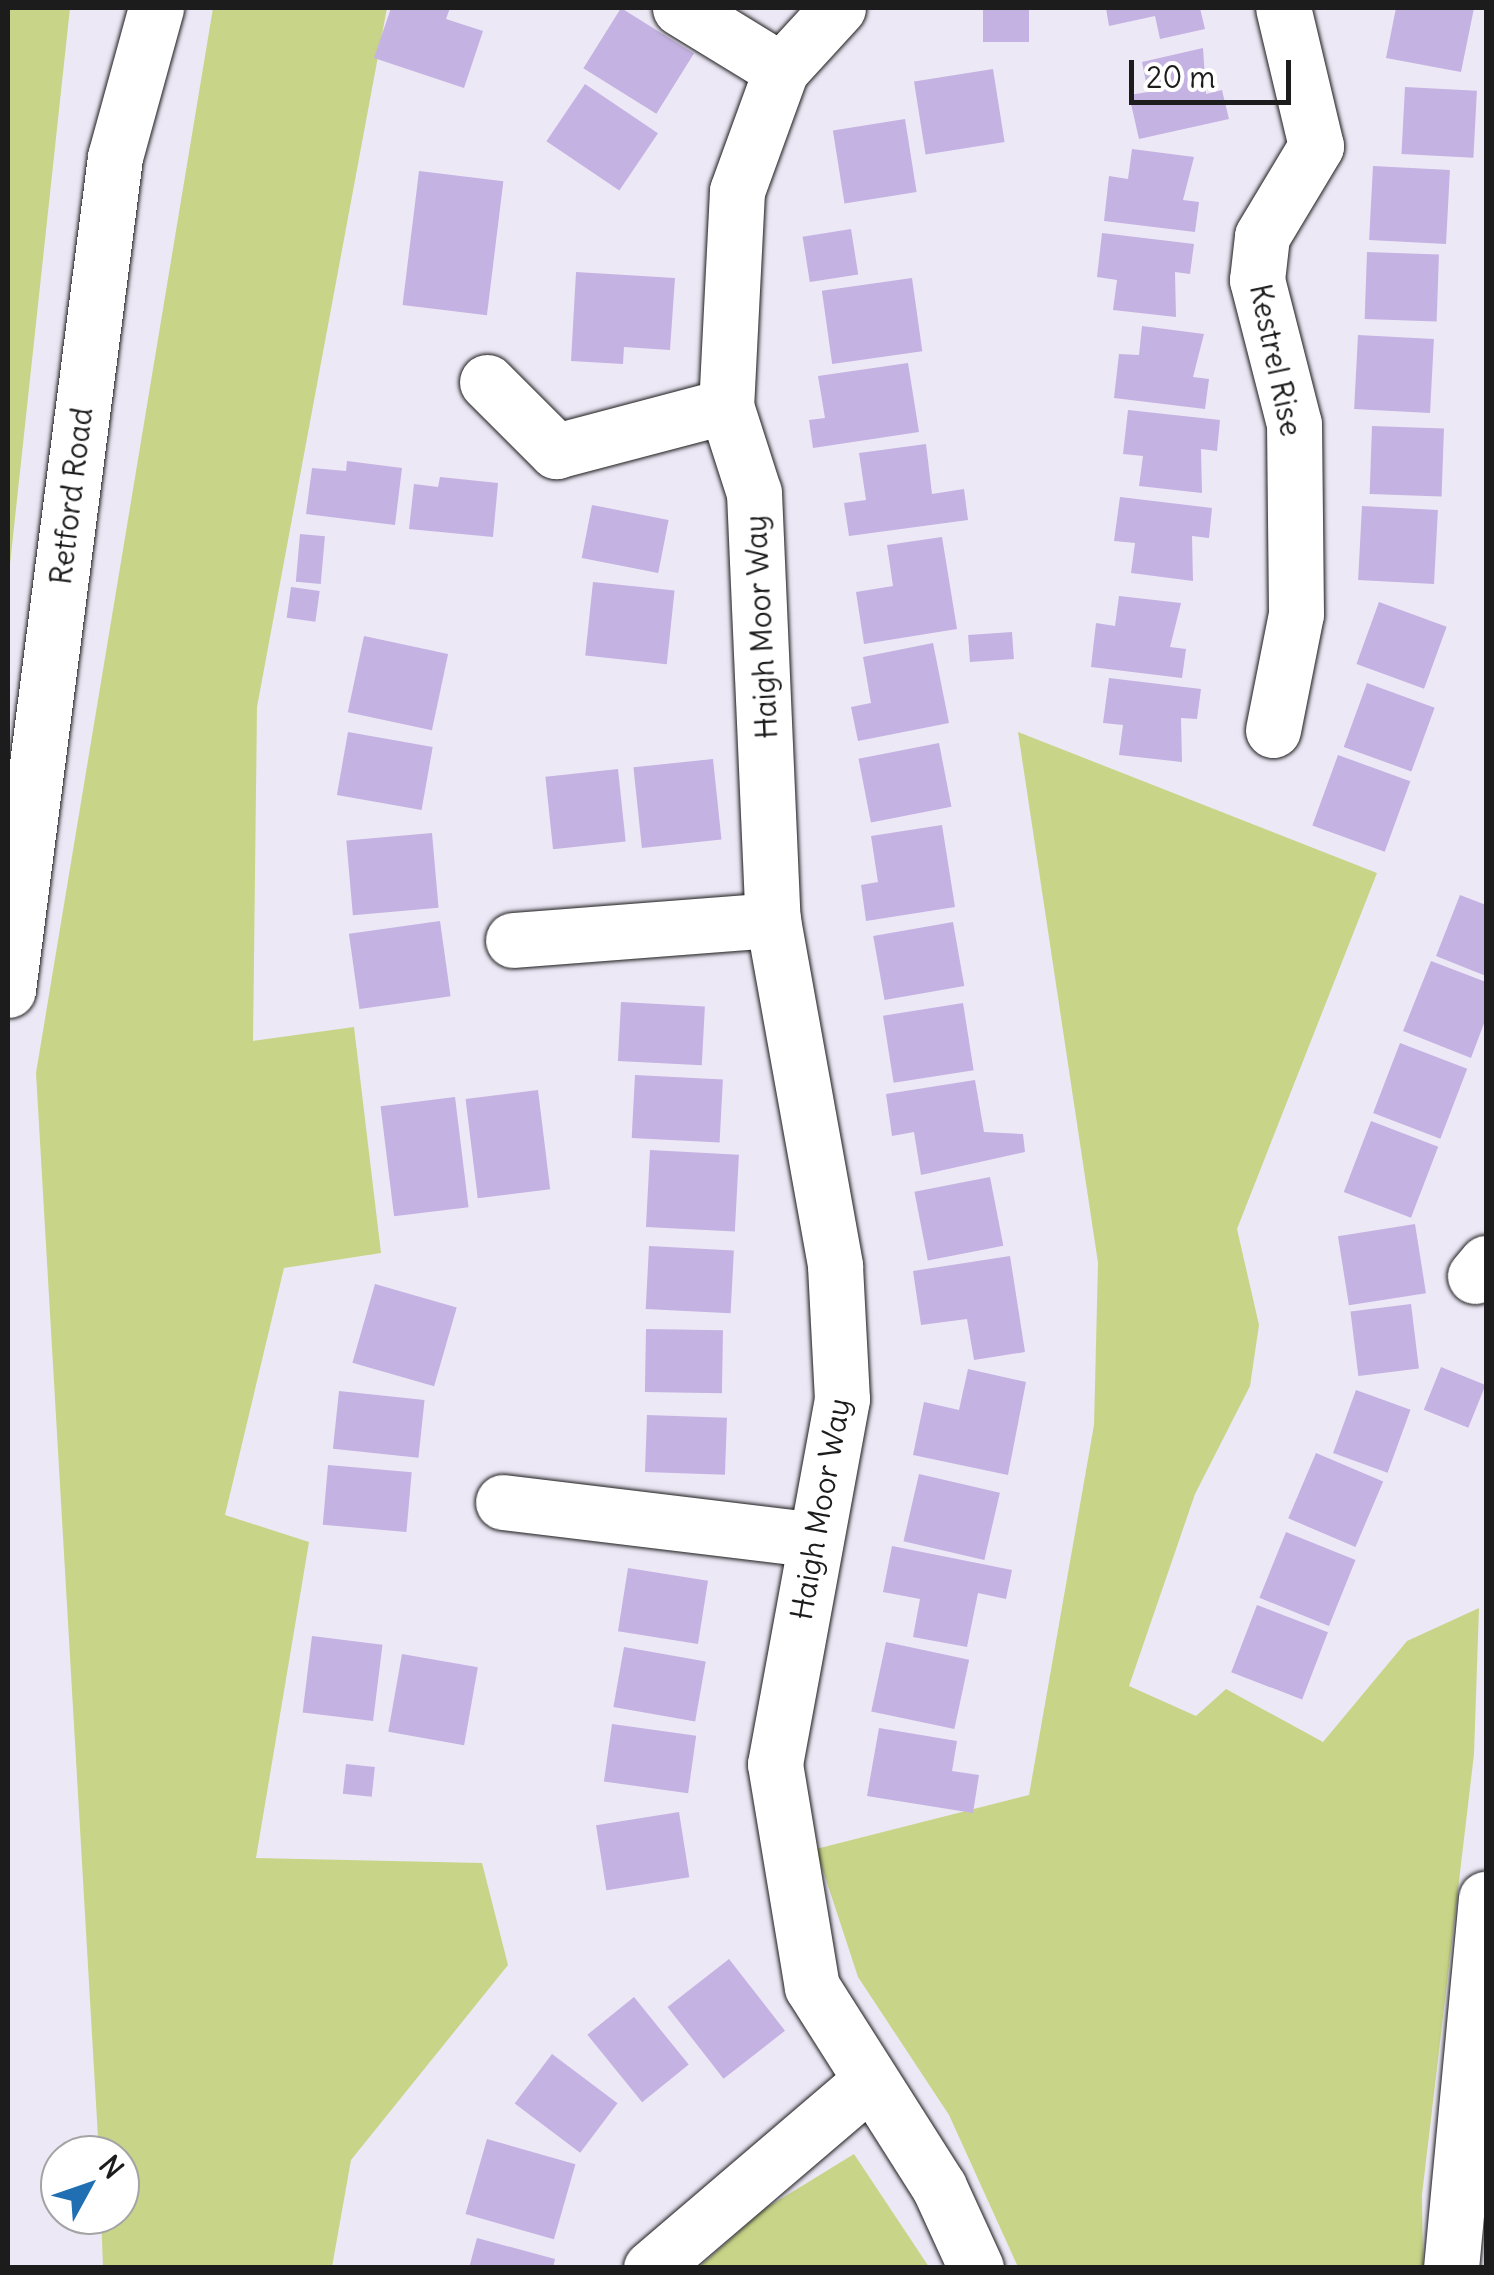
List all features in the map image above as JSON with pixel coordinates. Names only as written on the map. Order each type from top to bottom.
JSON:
[{"type":"street","name":"Retford Road","points":[[8,990],[114,157],[156,8]]},
{"type":"street","points":[[680,8],[781,70]]},
{"type":"street","name":"Haigh Moor Way","points":[[838,8],[781,70],[737,191],[726,406],[754,493],[773,920],[835,1266],[842,1399],[775,1764],[812,1987],[866,2085],[938,2188],[976,2268]]},
{"type":"street","name":"Kestrel Rise","points":[[1274,730],[1296,614],[1294,424],[1257,280],[1262,236],[1316,146],[1282,8]]},
{"type":"street","points":[[487,382],[556,451],[726,406]]},
{"type":"street","points":[[513,940],[773,920]]},
{"type":"street","points":[[503,1502],[815,1540]]},
{"type":"street","points":[[1451,2268],[1486,1899]]},
{"type":"street","points":[[651,2268],[866,2085]]},
{"type":"green space","points":[[8,8],[70,8],[8,583]]},
{"type":"green space","points":[[213,8],[387,8],[257,707],[253,1041],[354,1027],[381,1253],[284,1268],[225,1515],[309,1542],[256,1858],[482,1863],[508,1965],[351,2160],[332,2267],[103,2267],[102,2235],[140,2235],[140,2135],[98,2135],[36,1073]]},
{"type":"green space","points":[[1018,732],[1377,873],[1237,1229],[1259,1325],[1250,1386],[1195,1494],[1129,1686],[1196,1716],[1226,1689],[1323,1742],[1407,1641],[1479,1608],[1474,1754],[1422,2195],[1423,2267],[1018,2267],[949,2115],[858,1977],[816,1849],[1029,1795],[1094,1425],[1098,1263]]},
{"type":"green space","points":[[854,2154],[929,2267],[699,2267],[766,2208]]},
{"type":"building","points":[[391,8],[450,8],[446,19],[483,31],[464,88],[374,58]]},
{"type":"building","points":[[621,8],[694,54],[656,114],[583,68]]},
{"type":"building","points":[[983,8],[1029,8],[1029,42],[983,42]]},
{"type":"building","points":[[1106,8],[1200,8],[1205,29],[1160,39],[1155,16],[1109,26]]},
{"type":"building","points":[[1396,8],[1474,8],[1461,72],[1386,58]]},
{"type":"building","points":[[1203,48],[1206,94],[1222,90],[1229,119],[1139,139],[1129,95],[1148,92],[1142,62]]},
{"type":"building","points":[[993,69],[1005,142],[926,155],[914,82]]},
{"type":"building","points":[[585,84],[658,133],[619,190],[546,141]]},
{"type":"building","points":[[1405,87],[1477,91],[1473,158],[1401,154]]},
{"type":"building","points":[[905,119],[917,192],[844,204],[833,130]]},
{"type":"building","points":[[1132,149],[1194,157],[1183,200],[1199,202],[1195,232],[1104,221],[1109,176],[1128,179]]},
{"type":"building","points":[[1373,166],[1450,170],[1446,244],[1369,240]]},
{"type":"building","points":[[419,171],[503,181],[487,315],[403,305]]},
{"type":"building","points":[[851,229],[858,274],[810,282],[803,237]]},
{"type":"building","points":[[1102,233],[1194,244],[1190,274],[1175,272],[1176,317],[1113,310],[1117,280],[1097,277]]},
{"type":"building","points":[[1367,252],[1439,255],[1437,321],[1365,319]]},
{"type":"building","points":[[576,272],[675,278],[670,350],[624,347],[623,364],[571,361]]},
{"type":"building","points":[[912,278],[922,351],[832,364],[822,291]]},
{"type":"building","points":[[1142,326],[1204,334],[1193,377],[1209,379],[1205,409],[1114,398],[1119,354],[1139,355]]},
{"type":"building","points":[[1358,335],[1434,339],[1430,413],[1354,409]]},
{"type":"building","points":[[908,363],[919,432],[813,448],[809,420],[825,418],[818,376]]},
{"type":"building","points":[[1128,410],[1220,420],[1217,451],[1201,449],[1202,493],[1139,486],[1143,456],[1123,454]]},
{"type":"building","points":[[1372,426],[1444,429],[1442,496],[1370,494]]},
{"type":"building","points":[[926,444],[932,494],[964,489],[968,520],[849,536],[844,503],[866,500],[859,453]]},
{"type":"building","points":[[347,461],[402,468],[395,525],[306,514],[312,468],[346,471]]},
{"type":"building","points":[[440,477],[498,483],[493,537],[409,529],[414,484],[438,487]]},
{"type":"building","points":[[1120,497],[1212,508],[1209,538],[1192,536],[1193,581],[1131,573],[1135,543],[1114,541]]},
{"type":"building","points":[[592,505],[669,520],[658,573],[582,558]]},
{"type":"building","points":[[1362,506],[1438,510],[1434,584],[1358,580]]},
{"type":"building","points":[[300,534],[325,536],[321,584],[296,582]]},
{"type":"building","points":[[942,537],[957,629],[864,644],[856,592],[893,586],[887,545]]},
{"type":"building","points":[[593,582],[675,591],[667,664],[585,656]]},
{"type":"building","points":[[291,587],[320,591],[315,622],[287,618]]},
{"type":"building","points":[[1119,596],[1181,603],[1170,647],[1186,649],[1182,678],[1091,667],[1096,623],[1115,626]]},
{"type":"building","points":[[1379,602],[1447,627],[1424,689],[1356,664]]},
{"type":"building","points":[[1012,632],[1014,659],[970,662],[968,635]]},
{"type":"building","points":[[364,636],[448,654],[432,730],[348,712]]},
{"type":"building","points":[[933,643],[949,723],[858,741],[851,707],[871,703],[863,657]]},
{"type":"building","points":[[1109,678],[1201,689],[1197,719],[1181,718],[1182,762],[1119,755],[1123,725],[1103,723]]},
{"type":"building","points":[[1367,683],[1435,708],[1411,772],[1344,747]]},
{"type":"building","points":[[348,732],[433,747],[422,810],[337,795]]},
{"type":"building","points":[[939,743],[951,807],[871,822],[859,759]]},
{"type":"building","points":[[1338,755],[1410,781],[1385,852],[1312,825]]},
{"type":"building","points":[[713,759],[721,840],[642,848],[633,767]]},
{"type":"building","points":[[618,769],[626,842],[553,849],[545,777]]},
{"type":"building","points":[[942,825],[955,907],[866,921],[861,885],[878,882],[871,836]]},
{"type":"building","points":[[432,833],[439,908],[353,915],[346,840]]},
{"type":"building","points":[[1460,895],[1486,905],[1486,976],[1436,956]]},
{"type":"building","points":[[440,921],[451,996],[359,1009],[349,934]]},
{"type":"building","points":[[953,922],[964,986],[885,1000],[873,936]]},
{"type":"building","points":[[1431,961],[1486,982],[1486,1018],[1471,1058],[1403,1031]]},
{"type":"building","points":[[621,1002],[705,1006],[702,1065],[618,1061]]},
{"type":"building","points":[[963,1003],[974,1070],[894,1083],[883,1016]]},
{"type":"building","points":[[1400,1043],[1467,1069],[1440,1139],[1373,1113]]},
{"type":"building","points":[[635,1075],[723,1080],[720,1143],[632,1138]]},
{"type":"building","points":[[975,1080],[984,1132],[1023,1134],[1025,1152],[921,1175],[914,1132],[892,1136],[886,1094]]},
{"type":"building","points":[[538,1090],[550,1189],[478,1198],[466,1099]]},
{"type":"building","points":[[455,1097],[469,1207],[394,1216],[381,1106]]},
{"type":"building","points":[[1371,1121],[1438,1147],[1411,1218],[1344,1192]]},
{"type":"building","points":[[650,1150],[739,1155],[735,1232],[646,1227]]},
{"type":"building","points":[[990,1177],[1003,1246],[928,1260],[914,1192]]},
{"type":"building","points":[[1415,1224],[1426,1293],[1349,1305],[1338,1236]]},
{"type":"building","points":[[649,1246],[734,1250],[731,1313],[646,1309]]},
{"type":"building","points":[[1010,1256],[1025,1352],[974,1360],[967,1319],[921,1325],[913,1271]]},
{"type":"building","points":[[375,1284],[457,1307],[434,1386],[352,1363]]},
{"type":"building","points":[[1411,1304],[1419,1369],[1358,1376],[1350,1311]]},
{"type":"building","points":[[646,1329],[723,1330],[722,1393],[645,1392]]},
{"type":"building","points":[[1441,1367],[1486,1385],[1468,1428],[1424,1410]]},
{"type":"building","points":[[968,1369],[1026,1382],[1008,1475],[913,1455],[924,1402],[959,1410]]},
{"type":"building","points":[[1356,1390],[1411,1410],[1388,1473],[1333,1453]]},
{"type":"building","points":[[339,1391],[425,1400],[418,1458],[333,1449]]},
{"type":"building","points":[[647,1415],[727,1418],[725,1475],[645,1472]]},
{"type":"building","points":[[1316,1453],[1383,1482],[1355,1547],[1288,1518]]},
{"type":"building","points":[[328,1465],[412,1472],[406,1532],[323,1525]]},
{"type":"building","points":[[919,1474],[1000,1493],[984,1560],[903,1541]]},
{"type":"building","points":[[1286,1532],[1356,1560],[1329,1626],[1259,1598]]},
{"type":"building","points":[[892,1546],[1012,1570],[1006,1599],[978,1593],[967,1647],[913,1637],[920,1599],[883,1592]]},
{"type":"building","points":[[628,1568],[708,1581],[698,1644],[618,1631]]},
{"type":"building","points":[[1257,1605],[1328,1632],[1302,1699],[1231,1672]]},
{"type":"building","points":[[312,1636],[382,1645],[373,1721],[303,1712]]},
{"type":"building","points":[[886,1642],[969,1660],[954,1729],[871,1711]]},
{"type":"building","points":[[624,1647],[706,1661],[695,1721],[613,1707]]},
{"type":"building","points":[[402,1654],[478,1667],[464,1745],[388,1732]]},
{"type":"building","points":[[612,1724],[696,1736],[688,1793],[604,1781]]},
{"type":"building","points":[[879,1728],[957,1741],[952,1771],[979,1775],[973,1813],[867,1796]]},
{"type":"building","points":[[346,1764],[375,1767],[372,1797],[343,1794]]},
{"type":"building","points":[[679,1812],[689,1877],[606,1890],[596,1825]]},
{"type":"building","points":[[729,1959],[785,2031],[724,2079],[668,2007]]},
{"type":"building","points":[[634,1997],[689,2065],[642,2102],[587,2035]]},
{"type":"building","points":[[552,2054],[617,2103],[580,2153],[515,2104]]},
{"type":"building","points":[[487,2139],[575,2164],[554,2239],[466,2214]]},
{"type":"building","points":[[477,2238],[555,2259],[553,2268],[469,2268]]}]
